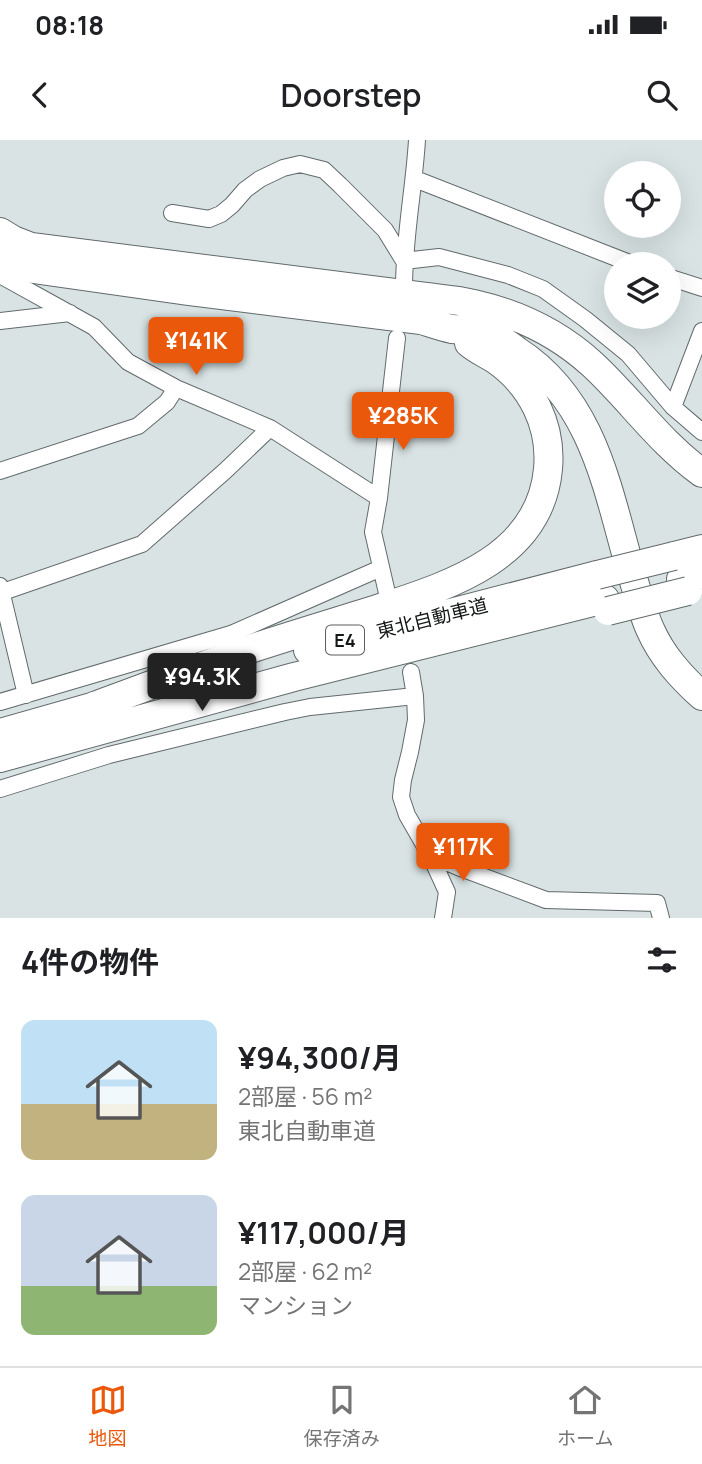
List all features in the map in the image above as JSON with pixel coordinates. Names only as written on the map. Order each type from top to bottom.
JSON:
[{"type":"highway","points":[[0,232],[21,243],[40,248],[474,304],[527,321],[554,334],[572,347],[678,455],[702,473]]},
{"type":"highway","points":[[0,255],[19,267],[421,320],[451,329],[480,330],[503,342],[544,372],[575,410],[597,455],[650,628],[670,663],[702,696]]},
{"type":"highway","points":[[474,304],[540,348],[581,392],[597,417],[609,443],[663,619],[680,652],[702,675]]},
{"type":"highway","points":[[94,706],[259,646],[441,587],[498,557],[524,531],[534,516],[547,479],[547,436],[541,415],[516,377],[451,329]]},
{"type":"highway","name":"東北自動車道","points":[[0,733],[186,681],[689,578],[702,549]]},
{"type":"highway","points":[[603,595],[689,578]]},
{"type":"highway","name":"東北自動車道","points":[[0,758],[294,677],[412,659],[603,595]]},
{"type":"street","points":[[404,287],[404,261],[415,179],[417,140]]},
{"type":"street","points":[[172,213],[209,219],[221,214],[260,179],[283,168],[300,164],[324,170],[340,184],[385,230],[404,261]]},
{"type":"street","points":[[415,179],[604,253]]},
{"type":"street","points":[[404,261],[439,257],[508,275],[543,289],[628,354],[673,407],[702,432]]},
{"type":"street","points":[[0,275],[94,327],[128,362],[176,388],[271,428],[379,498]]},
{"type":"street","points":[[681,281],[702,288]]},
{"type":"street","points":[[0,321],[69,313]]},
{"type":"street","points":[[673,407],[702,331]]},
{"type":"street","points":[[387,593],[373,532],[397,338]]},
{"type":"street","points":[[0,471],[138,426],[167,402],[176,388]]},
{"type":"street","points":[[0,593],[142,544],[271,428]]},
{"type":"street","points":[[0,702],[231,634],[381,568]]},
{"type":"street","points":[[0,586],[26,695]]},
{"type":"street","points":[[412,659],[415,720],[401,797],[407,815],[447,892],[443,918]]},
{"type":"street","points":[[0,789],[109,755],[285,712],[415,696]]},
{"type":"street","points":[[430,855],[546,900],[657,903],[661,918]]}]
